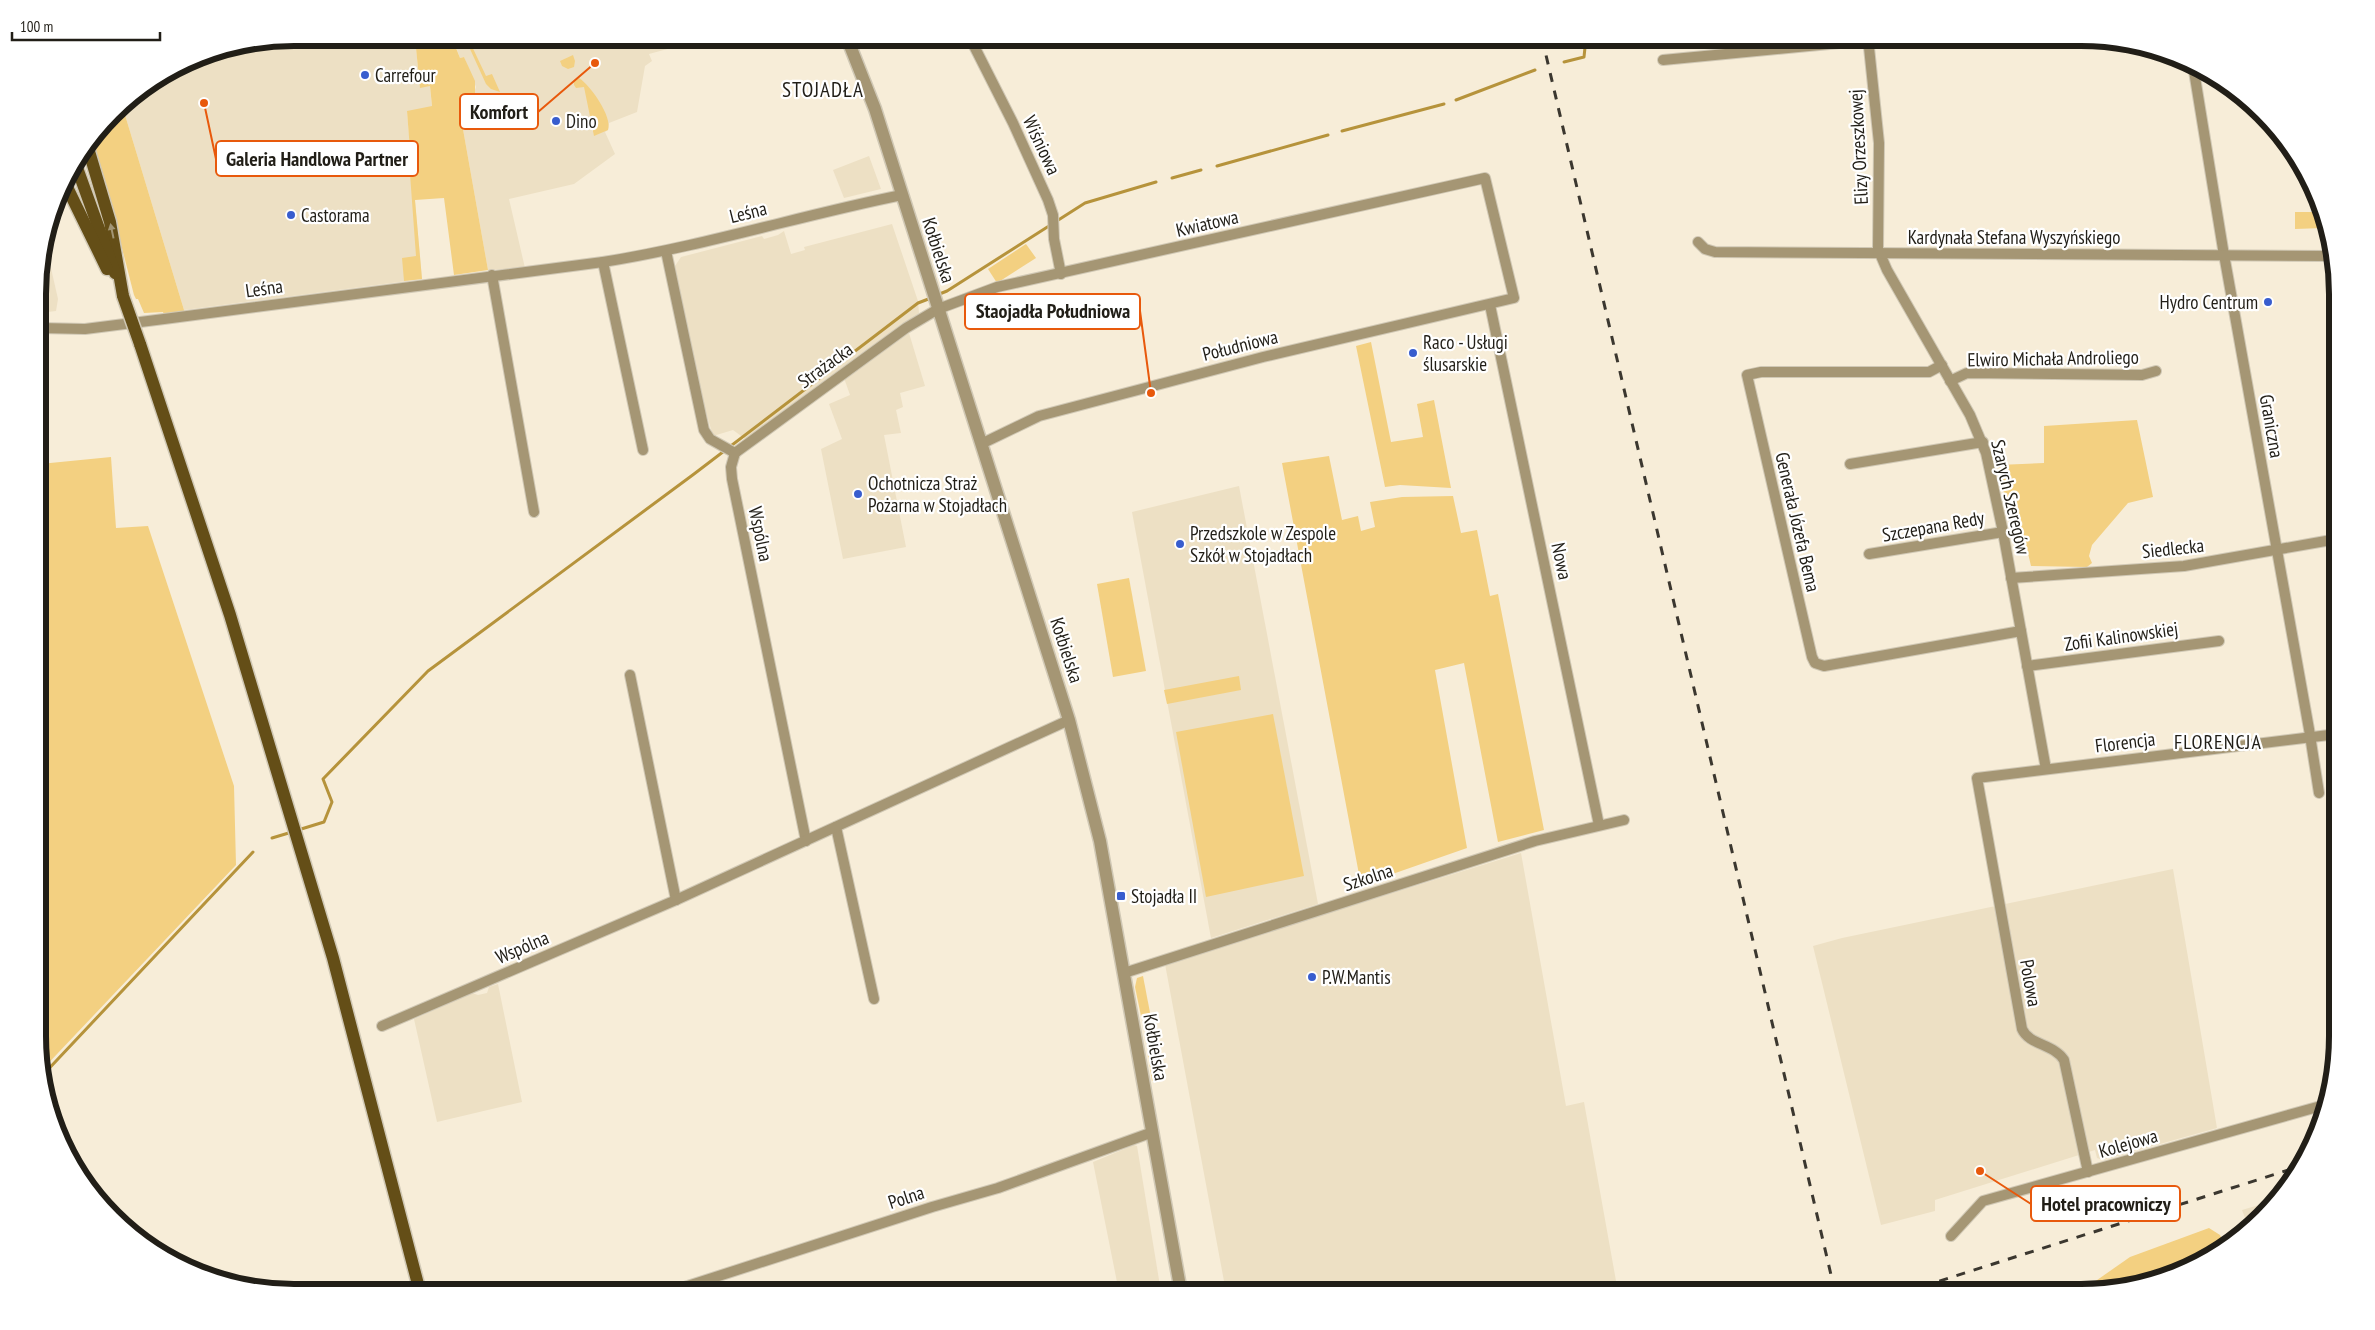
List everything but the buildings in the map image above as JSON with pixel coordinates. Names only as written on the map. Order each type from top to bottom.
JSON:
[{"type":"main road","points":[[90,154],[110,222],[123,296]]},
{"type":"main road","points":[[78,171],[140,344],[230,615],[332,958],[418,1284]]},
{"type":"main road","points":[[69,191],[104,263],[123,296]]},
{"type":"street","name":"Kołbielska","points":[[850,46],[873,103],[1069,720],[1100,841],[1181,1284]]},
{"type":"street","name":"Wiśniowa","points":[[974,46],[1033,167],[1053,215],[1054,239],[1061,274]]},
{"type":"street","points":[[1663,60],[1800,46]]},
{"type":"street","name":"Elizy Orzeszkowej","points":[[1869,46],[1879,143],[1878,249],[1881,254]]},
{"type":"street","name":"Graniczna","points":[[2194,74],[2311,738],[2318,794]]},
{"type":"street","name":"Kwiatowa","points":[[935,301],[1485,178],[1514,298]]},
{"type":"street","name":"Leśna","points":[[46,328],[85,329],[164,320],[492,275],[603,262],[666,251],[840,208],[902,195]]},
{"type":"street","name":"Kardynała Stefana Wyszyńskiego","points":[[1698,242],[1705,249],[1715,252],[2326,256]]},
{"type":"street","points":[[666,251],[704,430],[710,439],[731,451]]},
{"type":"street","name":"Szarych Szeregów","points":[[1881,254],[1887,270],[1974,421],[1990,465],[2004,532],[2046,769]]},
{"type":"street","points":[[603,262],[643,450]]},
{"type":"street","points":[[492,275],[534,512]]},
{"type":"street","name":"Południowa","points":[[981,444],[1039,416],[1262,357],[1514,298]]},
{"type":"street","name":"Strażacka","points":[[731,451],[906,328],[935,301]]},
{"type":"street","name":"Nowa","points":[[1490,305],[1599,825]]},
{"type":"street","name":"Generała Józefa Bema","points":[[1942,365],[1928,372],[1761,372],[1747,375],[1812,657],[1815,663],[1824,666],[2021,631]]},
{"type":"street","name":"Elwiro Michała Androliego","points":[[1950,380],[1967,373],[2142,375],[2156,371]]},
{"type":"street","points":[[1850,464],[1982,442]]},
{"type":"street","name":"Wspólna","points":[[731,451],[732,479],[806,841]]},
{"type":"street","name":"Szczepana Redy","points":[[1869,554],[2004,532]]},
{"type":"street","name":"Siedlecka","points":[[2011,578],[2184,566],[2329,540]]},
{"type":"street","name":"Zofii Kalinowskiej","points":[[2028,666],[2219,640]]},
{"type":"street","points":[[630,675],[676,900]]},
{"type":"street","name":"Wspólna","points":[[382,1026],[676,900],[1069,720]]},
{"type":"street","name":"Florencja","points":[[1977,778],[2329,735]]},
{"type":"street","name":"Polowa","points":[[1977,778],[2022,1029],[2026,1036],[2053,1048],[2064,1060],[2088,1172]]},
{"type":"street","name":"Szkolna","points":[[1124,973],[1535,841],[1624,820]]},
{"type":"street","points":[[836,827],[874,999]]},
{"type":"street","name":"Kolejowa","points":[[1951,1236],[1983,1202],[2318,1107]]},
{"type":"street","name":"Polna","points":[[694,1284],[923,1210],[989,1191],[1153,1132]]},
{"type":"shaded area","points":[[294,46],[416,46],[420,87],[430,86],[432,107],[407,112],[422,279],[184,310],[125,114],[143,97],[170,79],[214,59],[245,51]]},
{"type":"shaded area","points":[[416,46],[459,46],[456,48],[460,58],[464,57],[475,81],[475,93],[463,107],[461,118],[488,270],[454,275],[444,198],[415,200],[422,279],[404,281],[402,258],[416,256],[410,174],[395,175],[395,172],[404,173],[409,165],[408,151],[410,150],[407,111],[432,106],[430,86],[420,88]]},
{"type":"shaded area","points":[[469,46],[472,46],[486,76],[492,74],[500,92],[491,89],[486,84]]},
{"type":"shaded area","points":[[678,46],[649,54],[652,61],[645,66],[637,112],[609,123],[608,130],[605,132],[615,154],[574,184],[509,199],[525,268],[488,270],[461,118],[463,107],[472,99],[476,87],[464,57],[460,58],[456,47]]},
{"type":"shaded area","points":[[573,55],[574,67],[568,69],[562,66],[560,61]]},
{"type":"shaded area","points":[[579,78],[600,102],[609,124],[608,130],[594,136],[584,87],[576,88],[574,85],[574,81]]},
{"type":"shaded area","points":[[125,114],[185,313],[164,315],[163,312],[144,313],[138,299],[134,295],[112,209],[94,148]]},
{"type":"shaded area","points":[[869,156],[881,189],[844,198],[833,170]]},
{"type":"shaded area","points":[[2295,212],[2315,212],[2320,228],[2295,229]]},
{"type":"shaded area","points":[[892,224],[918,301],[919,313],[748,441],[733,430],[713,436],[700,392],[675,266],[681,257],[762,236],[764,239],[784,231],[791,254],[805,250],[804,247]]},
{"type":"shaded area","points":[[1026,244],[1036,258],[997,283],[988,269]]},
{"type":"shaded area","points":[[49,258],[58,299],[56,311],[46,312]]},
{"type":"shaded area","points":[[909,333],[925,386],[900,393],[903,407],[896,410],[901,433],[884,435],[906,547],[843,559],[821,449],[842,439],[829,404],[850,395],[844,378]]},
{"type":"shaded area","points":[[1371,342],[1391,442],[1423,437],[1417,404],[1434,400],[1451,488],[1400,485],[1385,487],[1356,346]]},
{"type":"shaded area","points":[[2137,420],[2153,497],[2128,503],[2092,545],[2089,556],[2092,563],[2087,567],[2031,566],[2027,549],[2016,551],[1998,465],[2044,463],[2044,426]]},
{"type":"shaded area","points":[[1329,456],[1342,520],[1358,516],[1361,531],[1375,527],[1370,502],[1402,497],[1453,496],[1461,533],[1477,530],[1490,596],[1498,594],[1544,830],[1498,842],[1464,663],[1435,670],[1467,848],[1361,885],[1282,463]]},
{"type":"shaded area","points":[[111,457],[116,528],[148,526],[234,786],[236,865],[48,1064],[46,1036],[46,463]]},
{"type":"shaded area","points":[[1239,486],[1318,904],[1211,938],[1132,512]]},
{"type":"shaded area","points":[[1129,578],[1146,671],[1113,677],[1097,584]]},
{"type":"shaded area","points":[[1239,676],[1241,690],[1167,704],[1164,690]]},
{"type":"shaded area","points":[[1273,714],[1304,876],[1206,897],[1176,732]]},
{"type":"shaded area","points":[[1521,853],[1566,1106],[1584,1102],[1617,1284],[1225,1284],[1165,964]]},
{"type":"shaded area","points":[[2173,869],[2217,1128],[2103,1160],[2097,1158],[2095,1150],[1935,1200],[1935,1211],[1881,1225],[1813,946],[1842,938]]},
{"type":"shaded area","points":[[1143,976],[1152,1023],[1141,1016],[1135,987],[1137,978]]},
{"type":"shaded area","points":[[498,984],[522,1102],[437,1122],[414,1019],[472,993],[478,995],[487,993],[489,987]]},
{"type":"shaded area","points":[[1155,1042],[1162,1081],[1152,1081],[1148,1054]]},
{"type":"shaded area","points":[[1134,1145],[1137,1146],[1160,1284],[1117,1284],[1093,1162]]},
{"type":"shaded area","points":[[2262,1204],[2246,1220],[2242,1210]]},
{"type":"shaded area","points":[[2209,1228],[2220,1235],[2222,1240],[2205,1251],[2161,1271],[2114,1282],[2092,1283],[2130,1257]]},
{"type":"waterway","points":[[1564,62],[1584,57],[1585,46]]},
{"type":"waterway","points":[[1456,100],[1535,70]]},
{"type":"waterway","points":[[1342,131],[1444,104]]},
{"type":"waterway","points":[[1217,166],[1328,135]]},
{"type":"waterway","points":[[1172,178],[1201,170]]},
{"type":"waterway","points":[[937,295],[947,291],[1085,203],[1156,182]]},
{"type":"waterway","points":[[298,830],[324,822],[332,802],[323,779],[428,671],[694,474],[918,303],[931,298]]},
{"type":"waterway","points":[[272,838],[292,832]]},
{"type":"waterway","points":[[48,1069],[253,852]]},
{"type":"railway","points":[[1544,46],[1833,1284]]},
{"type":"railway","points":[[1930,1284],[2290,1170]]},
{"type":"place","name":"Komfort","points":[[595,63]]},
{"type":"place","name":"Carrefour","points":[[365,75]]},
{"type":"place","name":"Galeria Handlowa Partner","points":[[204,103]]},
{"type":"place","name":"Dino","points":[[556,121]]},
{"type":"place","name":"Castorama","points":[[291,215]]},
{"type":"place","name":"Hydro Centrum","points":[[2268,302]]},
{"type":"place","name":"Raco - Usługi ślusarskie","points":[[1413,353]]},
{"type":"place","name":"Staojadła Południowa","points":[[1151,393]]},
{"type":"place","name":"Ochotnicza Straż Pożarna w Stojadłach","points":[[858,494]]},
{"type":"place","name":"Przedszkole w Zespole Szkół w Stojadłach","points":[[1180,544]]},
{"type":"place","name":"Stojadła II","points":[[1121,896]]},
{"type":"place","name":"P.W.Mantis","points":[[1312,977]]},
{"type":"place","name":"Hotel pracowniczy","points":[[1980,1171]]},
{"type":"district","name":"STOJADŁA","points":[[823,90]]},
{"type":"district","name":"FLORENCJA","points":[[2218,742]]}]
